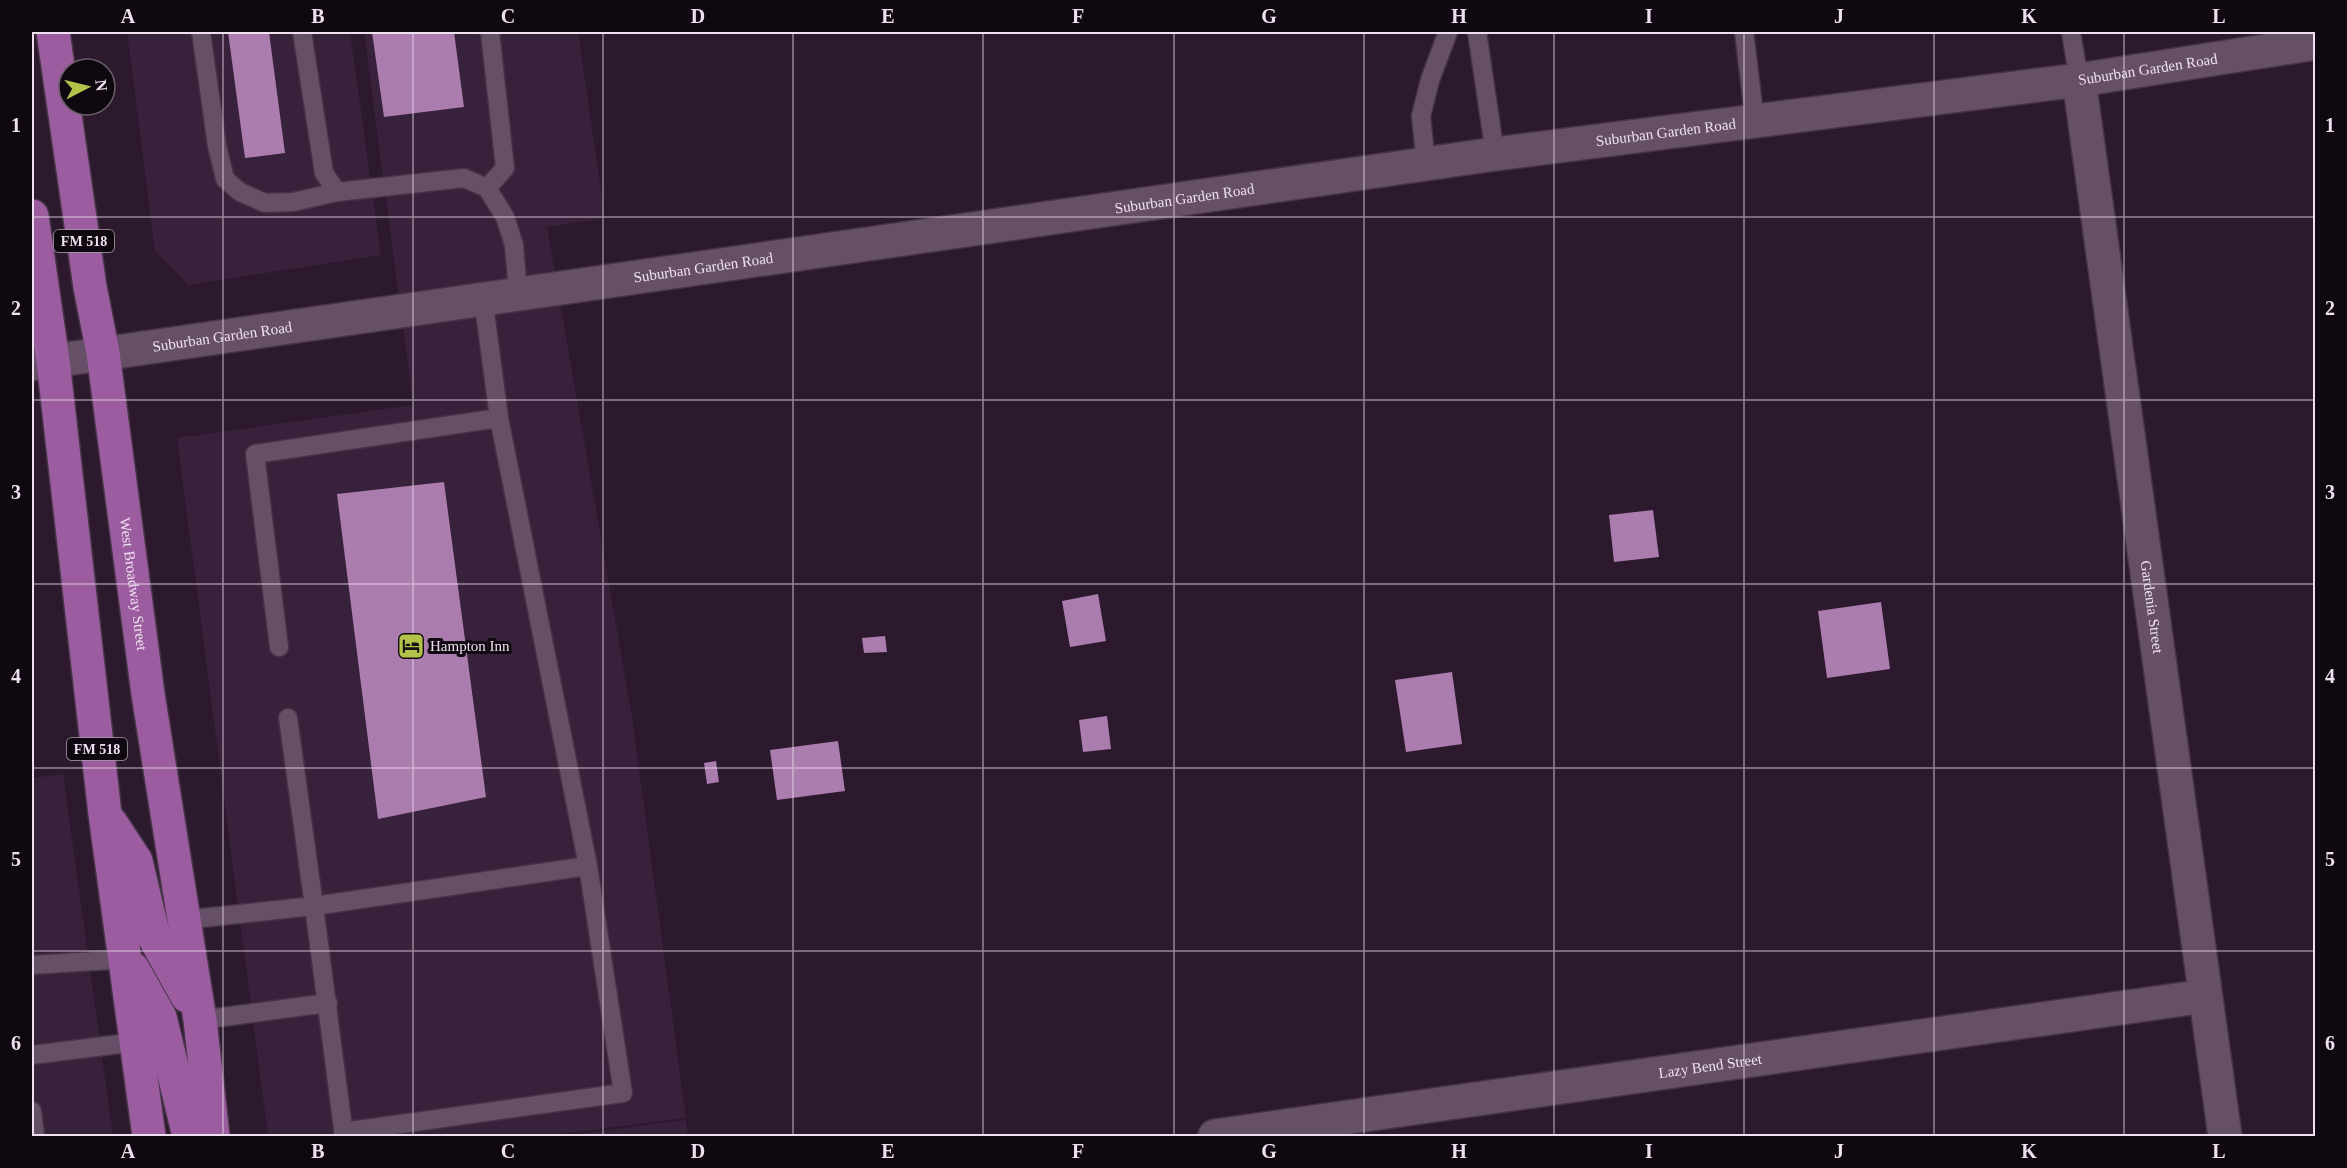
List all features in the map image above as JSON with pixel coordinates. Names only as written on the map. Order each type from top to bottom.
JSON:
[{"type":"main road","name":"West Broadway Street","points":[[53,32],[103,353],[148,694],[201,1020],[213,1137]]},
{"type":"main road","points":[[32,36],[45,84],[68,129]]},
{"type":"main road","name":"FM 518","points":[[32,216],[42,362],[127,959],[149,1137]]},
{"type":"main road","points":[[105,814],[136,861],[154,937],[201,1020]]},
{"type":"main road","points":[[127,959],[160,1017],[189,1137]]},
{"type":"street","name":"Suburban Garden Road","points":[[42,362],[483,297],[1495,154],[2079,80],[2316,43]]},
{"type":"street","name":"Gardenia Street","points":[[2079,80],[2225,1137]]},
{"type":"street","name":"Lazy Bend Street","points":[[1215,1137],[2205,996]]},
{"type":"lane","points":[[201,32],[225,179],[240,192],[265,203],[294,202],[337,192],[464,178],[487,188],[505,218],[511,236],[518,292]]},
{"type":"lane","points":[[302,32],[324,173],[337,192]]},
{"type":"lane","points":[[487,188],[505,168],[490,32]]},
{"type":"lane","points":[[1426,164],[1421,116],[1430,80],[1448,32]]},
{"type":"lane","points":[[1478,32],[1495,154]]},
{"type":"lane","points":[[1744,32],[1755,122]]},
{"type":"lane","points":[[2071,32],[2079,80]]},
{"type":"lane","points":[[288,718],[344,1134],[623,1093],[588,866],[499,418],[483,297]]},
{"type":"lane","points":[[279,647],[255,454],[499,418]]},
{"type":"lane","points":[[183,920],[314,906],[588,866]]},
{"type":"lane","points":[[32,964],[127,959]]},
{"type":"lane","points":[[201,1020],[328,1003]]},
{"type":"lane","points":[[32,1055],[136,1042]]},
{"type":"lane","points":[[32,1112],[35,1137]]},
{"type":"shaded area","points":[[127,32],[350,32],[381,255],[188,285],[155,251]]},
{"type":"shaded area","points":[[364,32],[578,32],[605,218],[547,227],[632,717],[686,1118],[544,1136],[268,1136],[177,438],[413,405]]},
{"type":"shaded area","points":[[63,774],[113,1136],[32,1136],[32,778]]},
{"type":"shaded area","points":[[686,1120],[688,1136],[563,1136]]},
{"type":"building","points":[[228,32],[269,32],[285,153],[245,158]]},
{"type":"building","points":[[372,32],[454,32],[464,107],[384,117]]},
{"type":"building","name":"Hampton Inn","points":[[444,482],[486,797],[378,819],[337,494]]},
{"type":"building","points":[[1653,510],[1659,557],[1614,562],[1609,515]]},
{"type":"building","points":[[1098,594],[1106,641],[1070,647],[1062,601]]},
{"type":"building","points":[[1881,602],[1890,669],[1827,678],[1818,611]]},
{"type":"building","points":[[885,636],[887,652],[864,653],[862,638]]},
{"type":"building","points":[[1452,672],[1462,744],[1406,752],[1395,680]]},
{"type":"building","points":[[1107,716],[1111,749],[1083,752],[1079,720]]},
{"type":"building","points":[[838,741],[845,791],[777,800],[770,750]]},
{"type":"building","points":[[716,761],[719,782],[707,784],[704,763]]},
{"type":"place","name":"Hampton Inn","points":[[411,646]]}]
